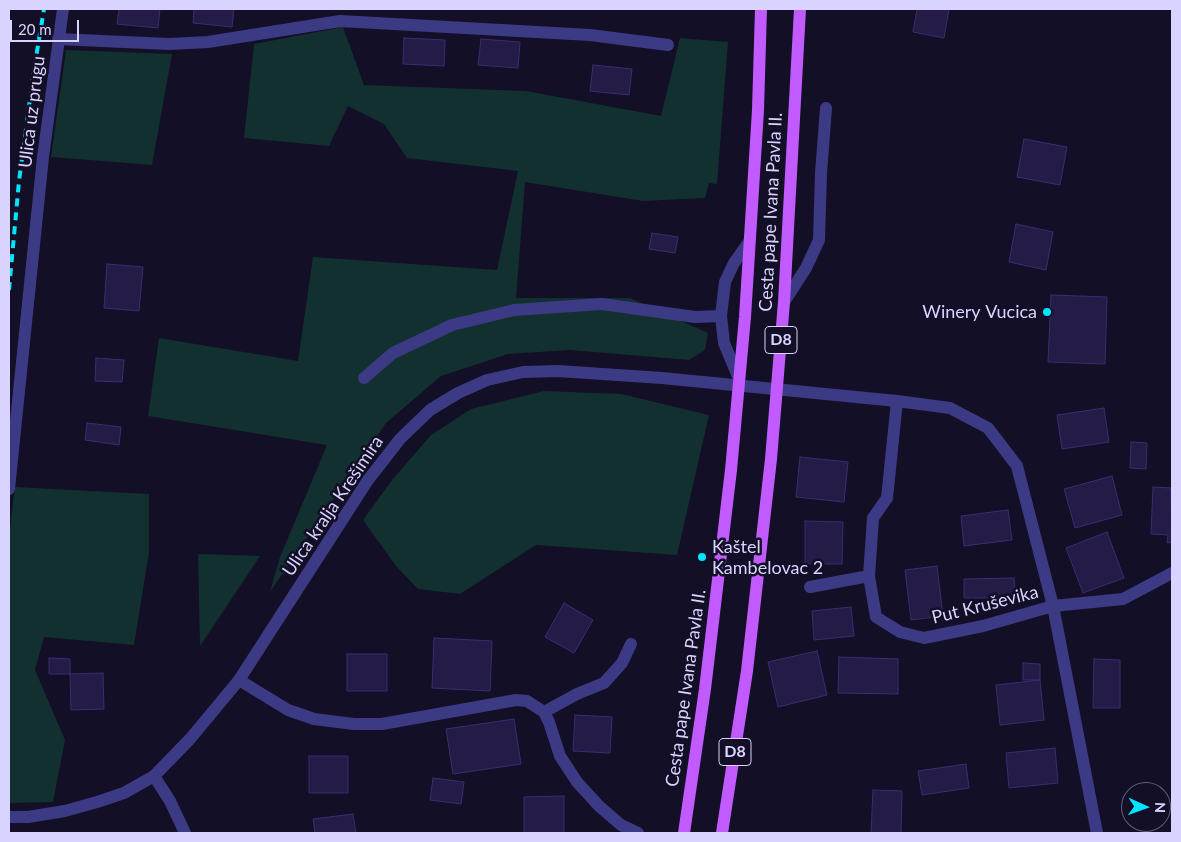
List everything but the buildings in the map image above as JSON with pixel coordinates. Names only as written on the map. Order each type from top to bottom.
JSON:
[{"type":"main road","name":"Cesta pape Ivana Pavla II.","points":[[684,833],[705,689],[730,479],[750,242],[758,110],[761,9]]},
{"type":"main road","name":"Cesta pape Ivana Pavla II.","points":[[722,833],[747,671],[771,459],[784,302],[800,9]]},
{"type":"street","name":"Ulica uz prugu","points":[[9,489],[42,167],[63,9]]},
{"type":"street","points":[[58,39],[169,44],[208,42],[340,21],[590,35],[668,45]]},
{"type":"street","points":[[784,302],[806,268],[819,240],[821,173],[826,108]]},
{"type":"street","points":[[739,379],[724,343],[721,316],[726,282],[734,263],[750,242]]},
{"type":"street","points":[[364,378],[393,353],[452,325],[514,310],[602,304],[695,317],[721,316]]},
{"type":"street","name":"Ulica kralja Krešimira","points":[[9,817],[28,817],[65,811],[97,802],[124,793],[154,776],[190,739],[239,680],[368,480],[400,439],[430,410],[458,393],[487,380],[523,372],[558,372],[662,378],[897,401],[950,408],[988,428],[1017,466],[1053,606],[1097,833]]},
{"type":"street","name":"Put Kruševika","points":[[897,401],[887,498],[873,518],[868,576],[876,617],[900,632],[924,638],[983,626],[1053,606],[1123,599],[1172,573]]},
{"type":"street","points":[[810,586],[868,576]]},
{"type":"street","points":[[544,712],[577,694],[604,683],[622,663],[631,644]]},
{"type":"street","points":[[239,680],[288,710],[314,719],[354,724],[382,724],[516,700],[527,701],[544,712],[560,756],[577,782],[599,806],[621,825],[638,833]]},
{"type":"street","points":[[154,776],[170,801],[186,833]]},
{"type":"green space","points":[[343,27],[364,85],[526,91],[661,116],[680,38],[728,42],[717,184],[709,183],[705,198],[643,201],[525,182],[516,298],[630,298],[708,333],[705,350],[689,360],[570,350],[508,354],[441,376],[386,423],[270,592],[280,557],[327,445],[148,416],[159,338],[298,361],[313,257],[497,270],[518,171],[407,158],[384,124],[348,106],[329,146],[244,138],[254,44]]},
{"type":"green space","points":[[66,50],[172,54],[152,165],[51,157]]},
{"type":"green space","points":[[544,391],[621,394],[709,415],[677,555],[536,545],[460,594],[418,589],[396,566],[363,520],[392,480],[431,435],[471,409]]},
{"type":"green space","points":[[15,487],[149,494],[149,552],[134,645],[44,637],[35,670],[65,740],[53,802],[9,803],[9,537]]},
{"type":"green space","points":[[198,554],[260,556],[200,646]]},
{"type":"railway","points":[[9,290],[19,181],[44,9]]},
{"type":"place","name":"Winery Vucica","points":[[1047,312]]},
{"type":"place","name":"Kaštel Kambelovac 2","points":[[702,557]]}]
